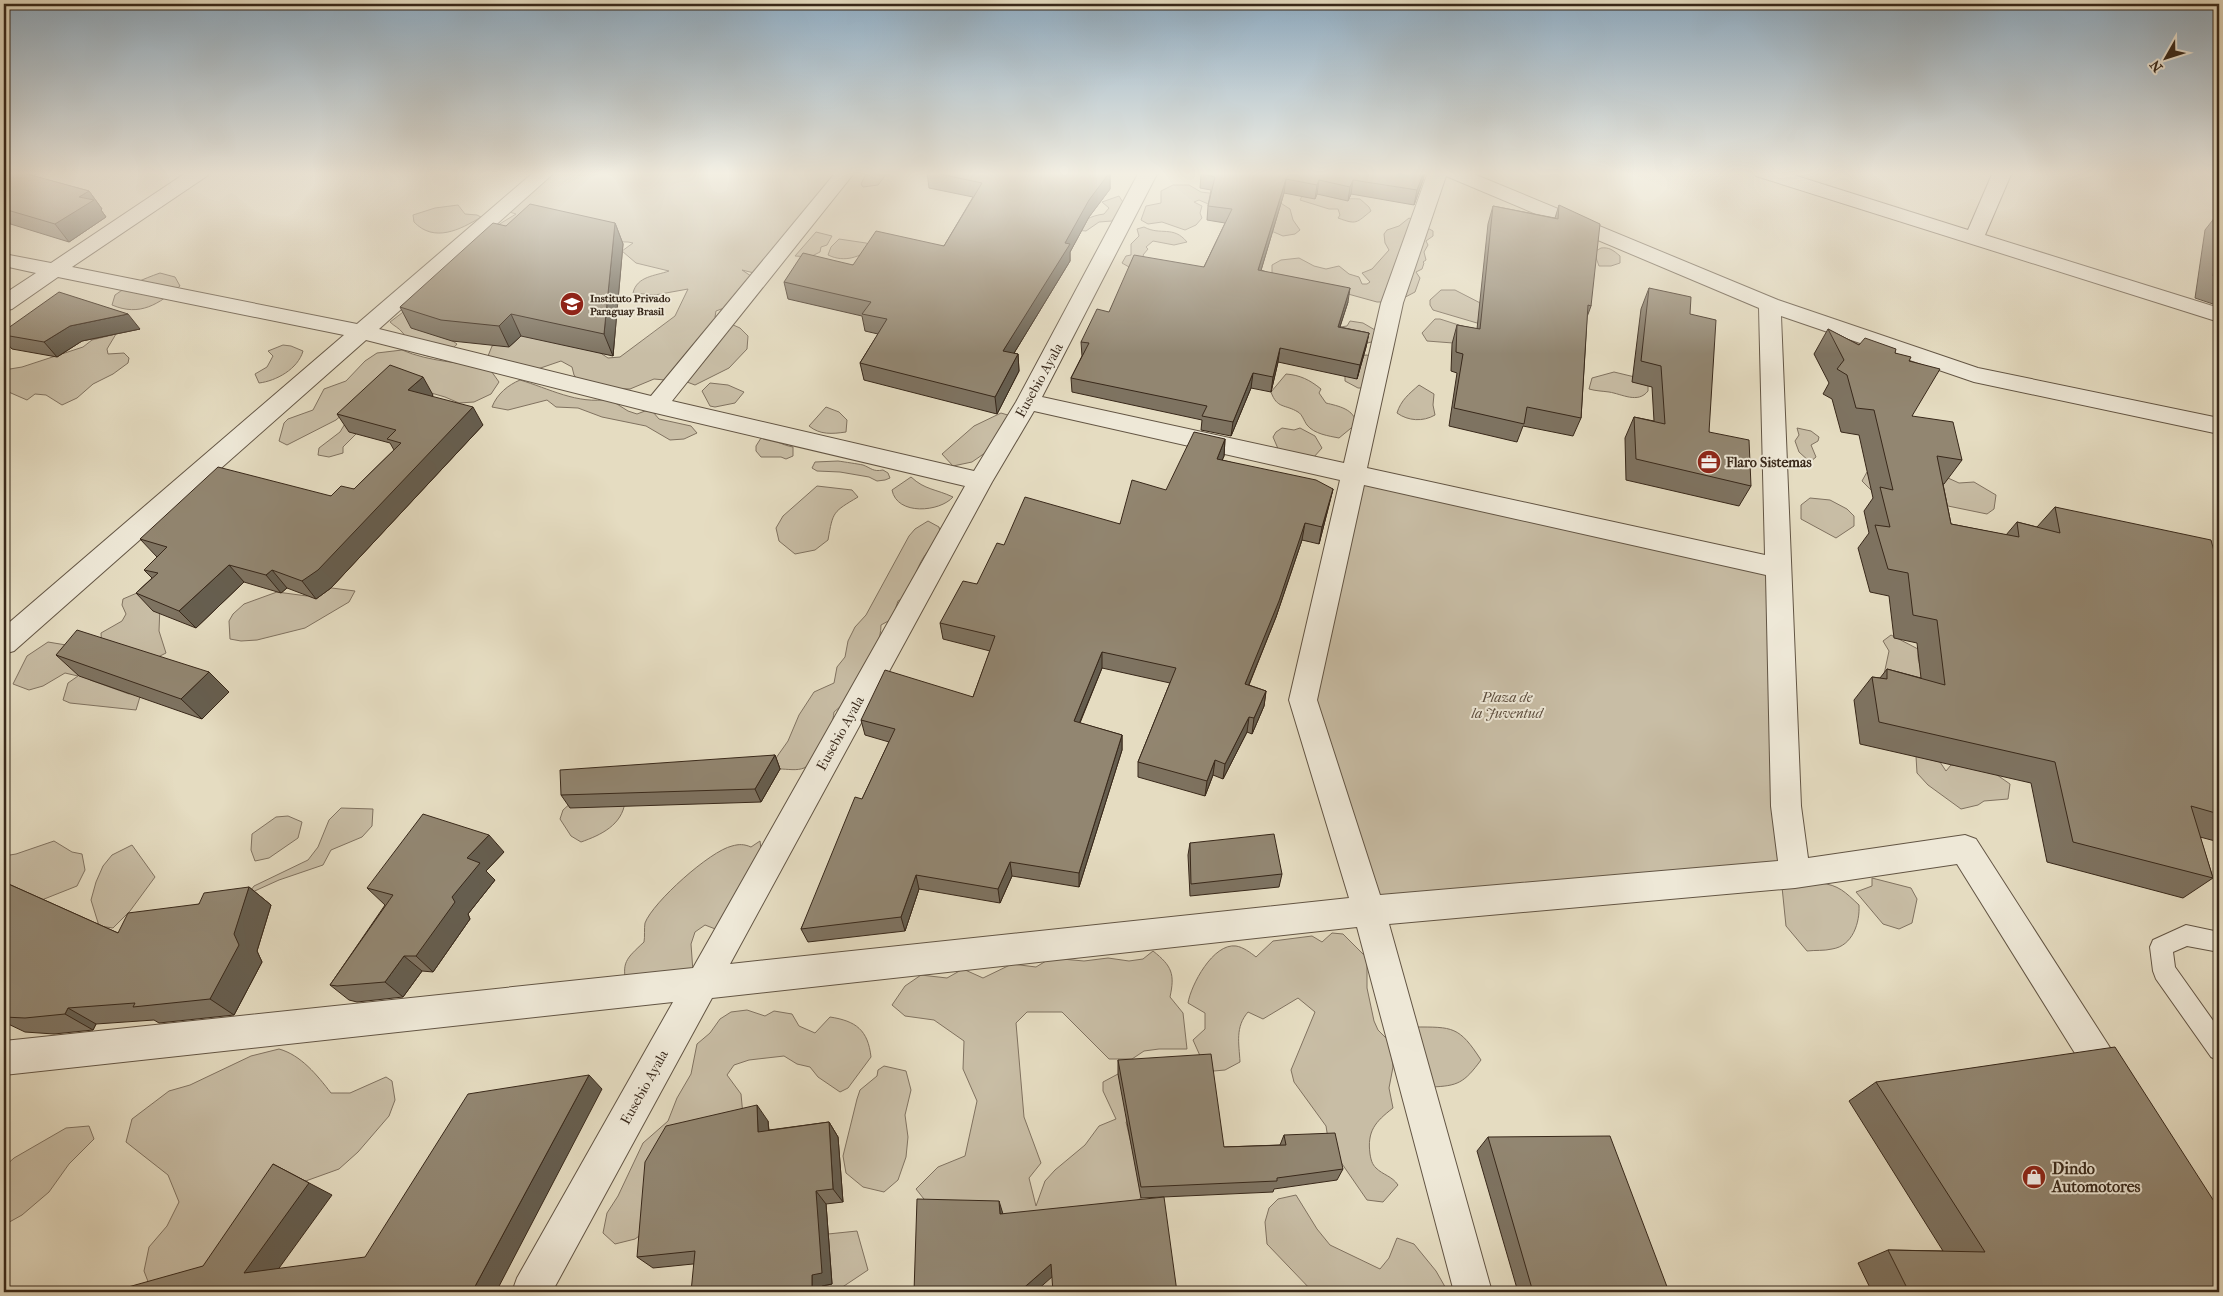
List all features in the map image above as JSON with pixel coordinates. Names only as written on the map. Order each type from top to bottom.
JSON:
[{"type":"street","points":[[4,304],[111,232]]},
{"type":"street","points":[[4,644],[476,232]]},
{"type":"street","points":[[656,405],[797,232]]},
{"type":"street","name":"Eusebio Ayala","points":[[531,1292],[980,481],[1028,402],[1114,232]]},
{"type":"street","points":[[1417,232],[1392,303],[1303,700],[1369,911],[1473,1292]]},
{"type":"street","points":[[1597,232],[1770,305],[1974,375],[2219,426]]},
{"type":"street","points":[[1956,232],[2219,315]]},
{"type":"street","points":[[1974,238],[1976,232]]},
{"type":"street","points":[[4,260],[361,332],[656,405],[980,481]]},
{"type":"street","points":[[1770,305],[1786,806],[1795,874]]},
{"type":"street","points":[[1028,402],[1778,568]]},
{"type":"street","points":[[4,1058],[1369,911],[1795,874],[1965,849],[2126,1105]]},
{"type":"lane","points":[[2219,942],[2186,935],[2161,947],[2164,971],[2219,1049]]},
{"type":"green space","points":[[486,232],[797,232],[762,275],[742,270],[751,276],[735,304],[716,311],[715,317],[740,328],[748,336],[747,349],[729,368],[695,385],[687,382],[654,379],[630,389],[598,388],[579,381],[574,375],[572,367],[561,361],[526,373],[486,361],[492,346],[524,333],[587,344],[608,358],[620,357],[675,316],[688,289],[655,295],[633,293],[635,287],[642,280],[669,271],[636,263],[622,251],[633,243],[475,239]]},
{"type":"green space","points":[[816,232],[832,236],[827,245],[821,247],[820,252],[810,257],[795,256]]},
{"type":"green space","points":[[1138,232],[1173,232],[1187,242],[1174,245],[1153,241],[1146,247],[1148,249],[1143,255],[1145,259],[1129,267],[1122,263],[1126,256],[1131,255],[1131,244],[1139,236]]},
{"type":"green space","points":[[1275,232],[1297,232],[1295,234],[1283,236]]},
{"type":"green space","points":[[1433,232],[1433,236],[1426,241],[1428,245],[1424,252],[1426,260],[1423,262],[1422,269],[1416,272],[1420,278],[1415,292],[1396,302],[1377,302],[1272,273],[1272,265],[1281,260],[1299,258],[1314,266],[1326,269],[1339,266],[1349,274],[1359,277],[1362,284],[1367,284],[1370,282],[1362,273],[1372,269],[1389,250],[1385,243],[1384,234]]},
{"type":"green space","points":[[839,239],[866,243],[875,247],[852,258],[840,259],[828,255],[831,247]]},
{"type":"green space","points":[[1601,248],[1609,249],[1618,254],[1620,256],[1620,263],[1611,266],[1599,266],[1594,252]]},
{"type":"green space","points":[[160,273],[175,277],[180,286],[149,307],[131,310],[112,305],[115,295],[120,291],[136,282]]},
{"type":"green space","points":[[1441,290],[1455,290],[1490,308],[1488,324],[1477,323],[1433,310],[1430,300]]},
{"type":"green space","points":[[415,303],[444,335],[457,344],[448,352],[436,356],[419,353],[401,331],[390,322]]},
{"type":"green space","points":[[1435,319],[1468,328],[1453,343],[1427,341],[1422,333]]},
{"type":"green space","points":[[1350,321],[1363,323],[1375,330],[1379,329],[1375,341],[1360,345],[1340,327],[1347,326]]},
{"type":"green space","points":[[116,334],[107,349],[108,354],[124,353],[129,358],[128,363],[113,374],[93,384],[77,398],[62,405],[46,395],[35,394],[27,400],[4,390],[4,370],[22,367],[83,347],[92,340]]},
{"type":"green space","points":[[283,345],[303,351],[296,363],[286,373],[272,380],[259,383],[255,374],[267,367],[273,356],[268,351]]},
{"type":"green space","points":[[402,350],[434,359],[489,368],[499,382],[491,394],[474,402],[459,403],[414,388],[351,407],[336,420],[287,445],[279,441],[284,423],[288,419],[313,410],[324,389],[346,381],[365,361],[377,353]]},
{"type":"green space","points":[[1367,355],[1379,360],[1370,388],[1358,388],[1345,381],[1345,375],[1358,356]]},
{"type":"green space","points":[[1614,372],[1639,378],[1648,385],[1648,391],[1644,395],[1635,398],[1589,389],[1592,378]]},
{"type":"green space","points":[[1286,374],[1300,377],[1317,386],[1321,389],[1319,393],[1326,403],[1341,407],[1349,412],[1353,415],[1356,424],[1339,438],[1314,431],[1307,425],[1299,413],[1279,404],[1273,397],[1271,392]]},
{"type":"green space","points":[[520,380],[575,398],[586,400],[609,399],[628,411],[637,414],[645,411],[653,412],[659,419],[691,426],[697,433],[684,439],[670,440],[646,426],[602,417],[578,408],[556,407],[547,400],[508,410],[492,407],[503,390]]},
{"type":"green space","points":[[710,383],[728,385],[744,392],[735,403],[715,407],[710,406],[702,391]]},
{"type":"green space","points":[[1419,385],[1434,394],[1433,405],[1435,415],[1426,419],[1416,420],[1406,418],[1397,413],[1403,401]]},
{"type":"green space","points":[[826,407],[839,412],[847,420],[846,432],[826,433],[817,431],[809,426]]},
{"type":"green space","points":[[1001,413],[1011,416],[1005,439],[972,462],[953,466],[942,454],[974,426]]},
{"type":"green space","points":[[346,422],[356,434],[343,447],[343,453],[329,457],[318,455],[319,448],[340,432]]},
{"type":"green space","points":[[1282,428],[1294,430],[1300,428],[1315,436],[1322,448],[1313,458],[1282,458],[1273,437]]},
{"type":"green space","points":[[1797,428],[1811,431],[1819,437],[1818,441],[1811,445],[1816,457],[1810,462],[1799,452],[1795,441],[1799,435]]},
{"type":"green space","points":[[761,438],[793,447],[793,456],[786,459],[781,457],[761,457],[756,451],[756,446]]},
{"type":"green space","points":[[838,461],[863,465],[874,470],[883,470],[888,473],[890,478],[877,481],[869,477],[840,472],[817,471],[812,468],[815,462]]},
{"type":"green space","points":[[1867,472],[1948,478],[1959,483],[1974,482],[1996,495],[1994,509],[1987,514],[1948,506],[1930,510],[1872,491],[1862,481]]},
{"type":"green space","name":"Plaza de la Juventud","points":[[1354,474],[1778,568],[1795,874],[1369,911],[1303,700]]},
{"type":"green space","points":[[911,477],[926,487],[953,497],[939,506],[920,509],[910,508],[896,498],[892,490]]},
{"type":"green space","points":[[817,486],[852,490],[858,497],[835,513],[828,540],[815,550],[795,554],[779,541],[776,528],[783,516]]},
{"type":"green space","points":[[1810,498],[1830,500],[1847,509],[1854,516],[1854,526],[1836,538],[1801,519],[1801,505]]},
{"type":"green space","points":[[928,521],[939,527],[941,536],[921,562],[908,595],[898,601],[892,619],[881,625],[877,644],[859,675],[855,694],[834,712],[829,736],[821,752],[811,764],[804,768],[795,770],[780,769],[776,758],[788,741],[799,715],[814,692],[834,683],[837,667],[845,657],[848,641],[855,627],[866,615],[909,536],[915,529]]},
{"type":"green space","points":[[324,587],[355,591],[349,602],[305,628],[257,640],[241,641],[230,639],[229,621],[233,614],[244,604],[277,592],[307,596]]},
{"type":"green space","points":[[137,593],[160,605],[159,631],[166,653],[138,667],[102,652],[101,633],[122,621],[126,614],[122,605],[123,599]]},
{"type":"green space","points":[[1891,635],[1918,649],[1920,665],[1929,678],[1882,684],[1889,651],[1883,641]]},
{"type":"green space","points":[[48,642],[72,646],[90,680],[129,694],[142,690],[136,710],[70,703],[63,700],[68,683],[78,676],[65,673],[43,686],[29,690],[13,684],[27,656]]},
{"type":"green space","points":[[1916,756],[1940,762],[1946,771],[1951,765],[1990,770],[2010,784],[2008,799],[1984,801],[1978,805],[1961,809],[1928,785],[1917,773]]},
{"type":"green space","points":[[573,801],[625,802],[620,817],[615,823],[596,836],[581,842],[571,836],[560,819],[563,810]]},
{"type":"green space","points":[[341,808],[373,809],[372,826],[362,837],[331,850],[323,865],[279,880],[248,894],[254,886],[308,860],[318,847],[329,820]]},
{"type":"green space","points":[[288,816],[302,822],[298,838],[269,858],[255,861],[251,850],[252,834],[276,817]]},
{"type":"green space","points":[[54,841],[72,852],[82,854],[85,870],[77,886],[29,905],[4,918],[4,856],[16,854]]},
{"type":"green space","points":[[760,841],[761,849],[718,930],[705,925],[695,932],[691,944],[693,972],[627,987],[625,979],[626,962],[644,942],[645,923],[659,903],[683,879],[710,857],[732,846],[746,845],[751,847]]},
{"type":"green space","points":[[132,845],[155,877],[130,911],[113,928],[99,926],[91,900],[96,882],[103,866],[112,855]]},
{"type":"green space","points":[[1872,878],[1911,888],[1917,899],[1912,923],[1899,929],[1883,924],[1856,892],[1872,886]]},
{"type":"green space","points":[[1820,883],[1837,887],[1854,900],[1859,905],[1858,919],[1850,938],[1839,947],[1829,950],[1807,951],[1786,926],[1782,887]]},
{"type":"green space","points":[[1332,933],[1343,934],[1367,958],[1367,988],[1374,1021],[1378,1030],[1390,1042],[1393,1067],[1389,1088],[1393,1108],[1377,1123],[1371,1133],[1369,1146],[1371,1158],[1375,1166],[1398,1185],[1383,1202],[1367,1200],[1329,1145],[1326,1126],[1294,1082],[1291,1070],[1315,1012],[1298,998],[1263,1019],[1248,1012],[1239,1029],[1240,1062],[1225,1070],[1214,1071],[1201,1058],[1193,1040],[1205,1029],[1205,1013],[1188,1003],[1190,995],[1198,976],[1211,958],[1219,951],[1227,947],[1236,946],[1256,957],[1273,941],[1312,936],[1322,942]]},
{"type":"green space","points":[[1153,951],[1168,966],[1172,976],[1170,997],[1183,1013],[1187,1049],[1159,1049],[1144,1051],[1132,1059],[1109,1059],[1062,1012],[1027,1012],[1016,1023],[1024,1117],[1041,1163],[1029,1178],[1036,1206],[1045,1181],[1055,1170],[1085,1145],[1099,1126],[1116,1119],[1103,1091],[1103,1082],[1118,1074],[1132,1073],[1146,1107],[1126,1122],[1134,1156],[1143,1177],[1141,1198],[1077,1238],[1050,1292],[1004,1292],[916,1189],[938,1167],[965,1156],[977,1101],[963,1069],[964,1041],[934,1020],[905,1016],[892,1005],[905,986],[921,975],[947,978],[963,969],[983,978],[1012,964],[1036,967],[1051,958],[1084,961],[1108,958],[1129,961],[1143,959]]},
{"type":"green space","points":[[747,1010],[765,1016],[774,1011],[792,1014],[799,1026],[815,1033],[830,1017],[847,1021],[854,1024],[864,1034],[871,1057],[848,1088],[840,1092],[818,1077],[810,1067],[797,1064],[784,1056],[749,1060],[734,1065],[727,1075],[741,1094],[744,1126],[657,1223],[635,1239],[615,1244],[603,1233],[607,1213],[618,1196],[643,1143],[668,1121],[677,1098],[691,1074],[697,1044],[710,1033],[720,1019],[731,1012]]},
{"type":"green space","points":[[1414,1027],[1438,1027],[1454,1031],[1467,1040],[1481,1060],[1470,1074],[1460,1082],[1448,1086],[1431,1087]]},
{"type":"green space","points":[[279,1049],[301,1061],[331,1093],[350,1093],[386,1077],[392,1081],[395,1100],[389,1116],[358,1152],[339,1169],[278,1191],[242,1272],[152,1292],[144,1271],[149,1247],[167,1226],[179,1202],[168,1175],[126,1142],[132,1119],[169,1091],[190,1085],[251,1056]]},
{"type":"green space","points":[[884,1066],[906,1071],[911,1090],[905,1115],[908,1137],[906,1157],[898,1180],[884,1192],[863,1187],[846,1173],[843,1156],[860,1090],[877,1076],[878,1070]]},
{"type":"green space","points":[[89,1126],[94,1139],[69,1164],[49,1192],[22,1215],[4,1225],[4,1167],[14,1158],[66,1128]]},
{"type":"green space","points":[[1296,1195],[1317,1229],[1330,1245],[1380,1269],[1389,1258],[1397,1238],[1414,1244],[1436,1271],[1448,1292],[1313,1292],[1267,1244],[1265,1222],[1269,1208],[1278,1199]]},
{"type":"green space","points":[[857,1231],[868,1270],[835,1292],[789,1292],[828,1234]]},
{"type":"building","points":[[483,232],[614,232],[604,334],[511,314],[499,326],[441,320],[400,307]]},
{"type":"building","points":[[875,232],[944,246],[952,232],[1071,232],[1065,243],[1070,244],[1003,351],[1018,354],[995,397],[860,363],[887,319],[862,314],[871,302],[784,282],[803,253],[853,265]]},
{"type":"building","points":[[1221,232],[1270,232],[1258,270],[1350,288],[1338,327],[1369,333],[1360,365],[1280,348],[1273,377],[1253,373],[1233,422],[1202,416],[1207,406],[1071,378],[1089,343],[1081,342],[1097,309],[1109,312],[1134,255],[1204,267]]},
{"type":"building","points":[[1490,232],[1599,232],[1591,306],[1588,305],[1581,418],[1527,407],[1524,424],[1454,408],[1463,354],[1456,352],[1457,325],[1480,329]]},
{"type":"building","points":[[2219,232],[2219,232],[2219,278],[2213,276]]},
{"type":"building","points":[[1649,288],[1691,297],[1690,314],[1716,320],[1709,432],[1749,440],[1751,486],[1636,459],[1634,417],[1665,424],[1661,366],[1641,361]]},
{"type":"building","points":[[59,292],[128,314],[70,326],[44,342],[4,335],[4,331]]},
{"type":"building","points":[[1828,329],[1859,345],[1865,338],[1896,349],[1895,353],[1911,357],[1909,361],[1940,369],[1912,416],[1953,422],[1962,460],[1937,456],[1951,524],[2019,537],[2017,522],[2060,533],[2055,507],[2211,540],[2219,566],[2219,814],[2191,806],[2213,878],[2073,842],[2055,762],[1879,722],[1872,677],[1887,679],[1887,669],[1945,685],[1937,620],[1913,615],[1908,573],[1888,569],[1875,525],[1890,527],[1880,487],[1893,490],[1874,410],[1856,408],[1847,375],[1837,369],[1844,360]]},
{"type":"building","points":[[390,365],[423,377],[408,390],[473,407],[318,570],[302,581],[272,570],[266,575],[229,565],[179,611],[136,593],[158,573],[144,570],[167,547],[140,539],[218,467],[331,496],[341,486],[354,489],[401,443],[387,439],[396,430],[337,414]]},
{"type":"building","points":[[1194,432],[1225,439],[1217,459],[1316,480],[1333,489],[1322,527],[1305,523],[1279,601],[1245,684],[1266,691],[1254,718],[1249,717],[1225,764],[1215,760],[1207,781],[1138,762],[1176,668],[1102,652],[1074,721],[1122,735],[1079,873],[1010,862],[998,889],[916,875],[901,917],[801,929],[855,797],[862,799],[895,729],[861,720],[885,670],[973,697],[995,636],[940,623],[963,581],[977,584],[997,543],[1004,545],[1025,497],[1120,524],[1132,480],[1166,490]]},
{"type":"building","points":[[77,630],[209,672],[181,699],[56,655]]},
{"type":"building","points":[[775,755],[755,789],[561,795],[560,770]]},
{"type":"building","points":[[423,814],[489,835],[467,858],[480,863],[452,897],[455,902],[416,956],[404,956],[385,982],[330,985],[393,895],[367,888]]},
{"type":"building","points":[[1274,834],[1282,874],[1191,884],[1190,843]]},
{"type":"building","points":[[4,882],[118,933],[128,913],[199,904],[204,893],[249,887],[234,934],[239,945],[210,999],[133,1007],[135,1003],[68,1008],[65,1014],[25,1018],[4,1017]]},
{"type":"building","name":"Dindo Automotores","points":[[2115,1047],[2219,1209],[2219,1292],[1909,1292],[1888,1250],[1985,1252],[1876,1082]]},
{"type":"building","points":[[1211,1054],[1224,1147],[1286,1145],[1284,1135],[1335,1133],[1343,1169],[1277,1178],[1277,1181],[1141,1187],[1118,1060]]},
{"type":"building","points":[[589,1075],[472,1292],[119,1292],[121,1289],[203,1266],[273,1164],[309,1183],[244,1273],[365,1257],[468,1094]]},
{"type":"building","points":[[757,1105],[758,1132],[829,1122],[833,1189],[816,1191],[822,1273],[812,1275],[812,1292],[691,1292],[695,1251],[637,1257],[645,1162],[666,1126]]},
{"type":"building","points":[[1610,1136],[1669,1292],[1533,1292],[1488,1137]]},
{"type":"building","points":[[1164,1197],[1177,1292],[1053,1292],[1051,1264],[1019,1292],[914,1292],[917,1199],[999,1201],[1000,1214]]},
{"type":"place","name":"Instituto Privado Paraguay Brasil","points":[[572,304]]},
{"type":"place","name":"Flaro Sistemas","points":[[1709,462]]},
{"type":"place","name":"Dindo Automotores","points":[[2034,1177]]}]
